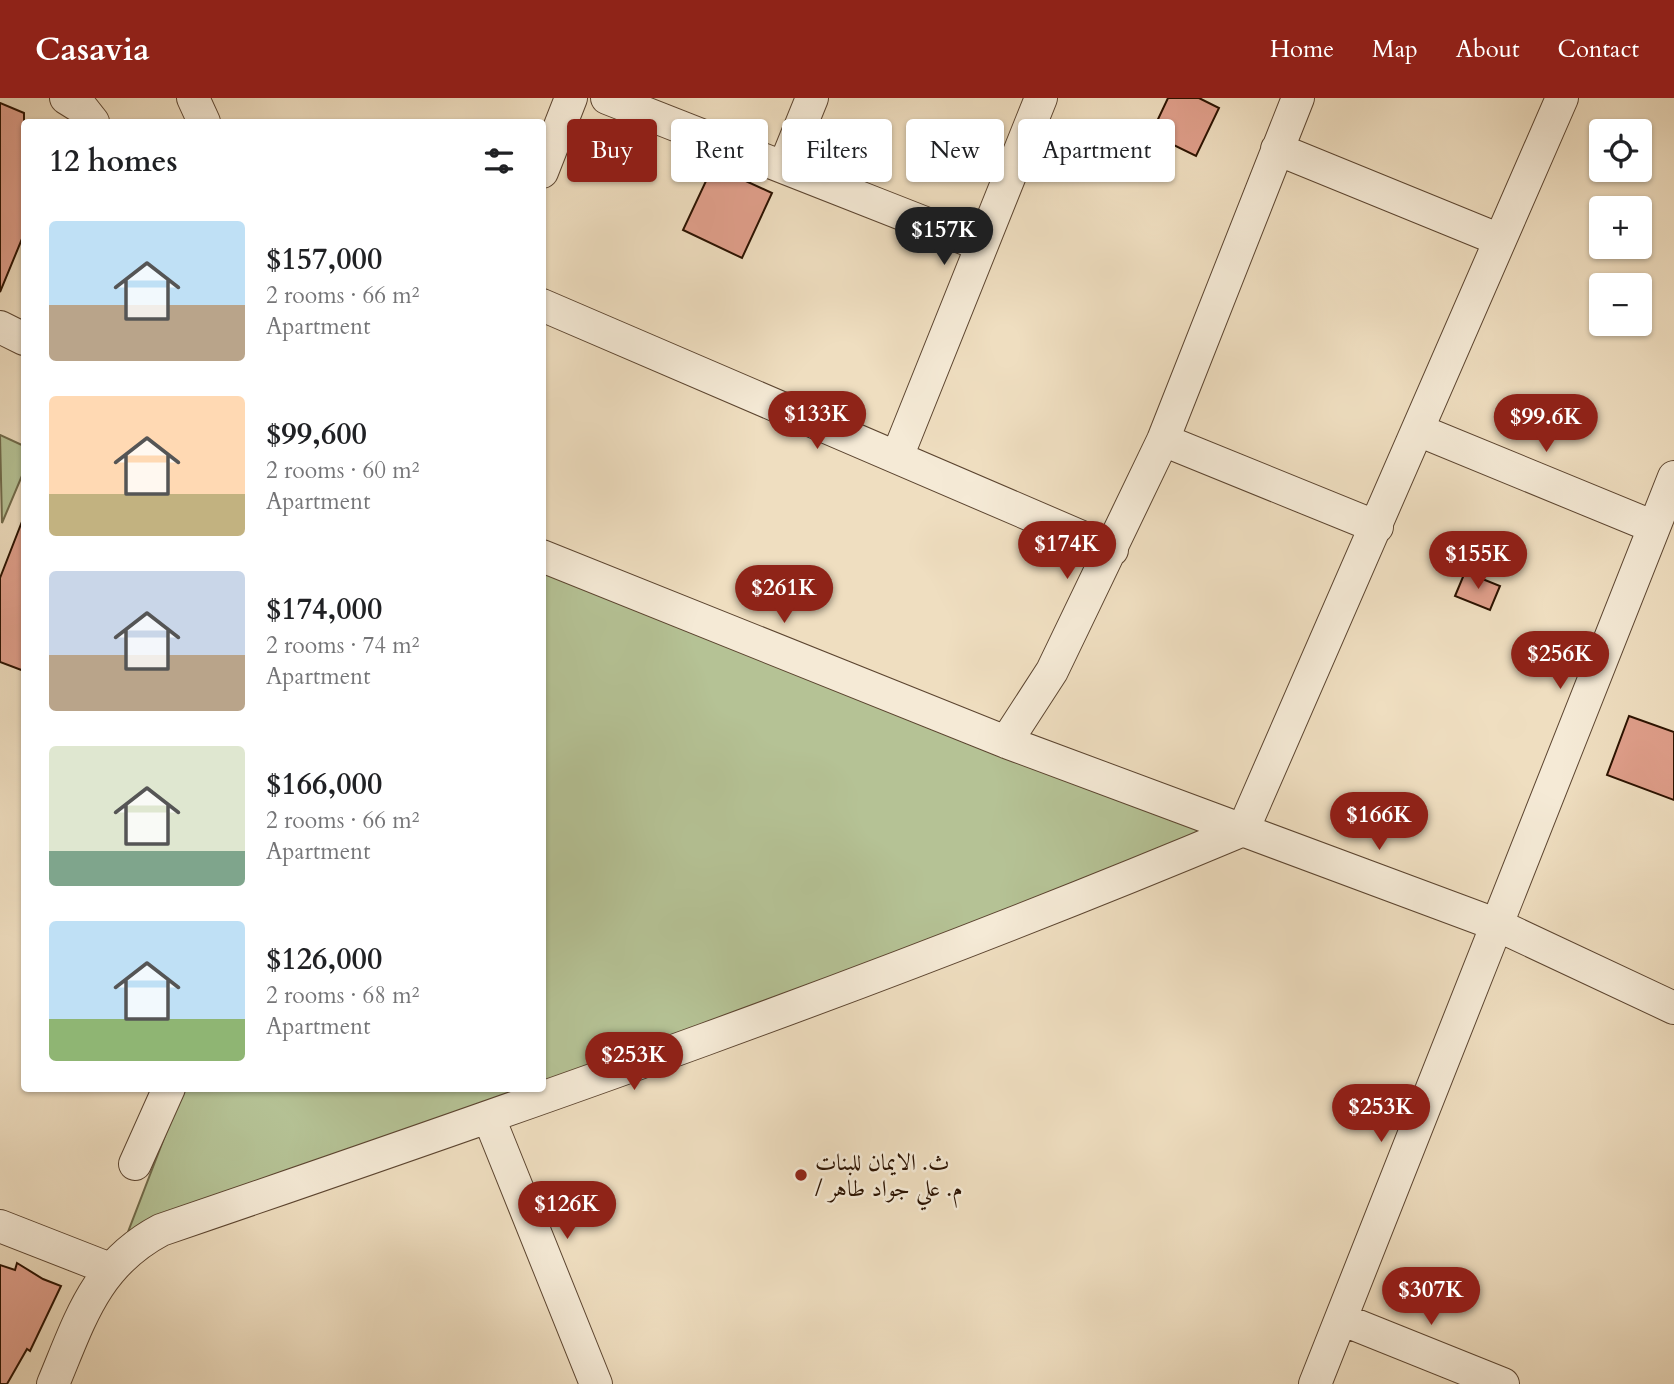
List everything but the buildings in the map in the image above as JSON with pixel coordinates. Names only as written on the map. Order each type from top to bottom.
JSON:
[{"type":"street","points":[[66,98],[82,108],[91,119]]},
{"type":"street","points":[[193,98],[203,119]]},
{"type":"street","points":[[546,162],[572,98]]},
{"type":"street","points":[[607,98],[782,166]]},
{"type":"street","points":[[803,119],[812,98]]},
{"type":"street","points":[[897,457],[1041,98]]},
{"type":"street","points":[[1006,742],[1052,671],[1163,440],[1298,98]]},
{"type":"street","points":[[53,1384],[86,1307],[110,1269],[138,1242],[161,1230],[489,1118],[1059,907],[1243,830],[1562,98]]},
{"type":"street","points":[[1277,149],[1500,240]]},
{"type":"street","points":[[822,182],[981,245]]},
{"type":"street","points":[[546,306],[1112,550]]},
{"type":"street","points":[[1418,430],[1654,527]]},
{"type":"street","points":[[1163,440],[1377,527]]},
{"type":"street","points":[[1315,1384],[1674,477]]},
{"type":"street","points":[[546,558],[1006,742],[1495,924],[1674,1008]]},
{"type":"street","points":[[135,1164],[167,1092]]},
{"type":"street","points":[[489,1118],[596,1384]]},
{"type":"street","points":[[0,1226],[110,1269]]},
{"type":"street","points":[[1340,1319],[1503,1384]]},
{"type":"green space","points":[[0,435],[21,445],[21,478],[2,523]]},
{"type":"green space","points":[[546,556],[1243,830],[546,1088]]},
{"type":"green space","points":[[182,1092],[534,1092],[161,1230],[128,1232]]},
{"type":"place","name":"ث. الايمان للبنات / م. علي جواد طاهر","points":[[801,1175]]}]
